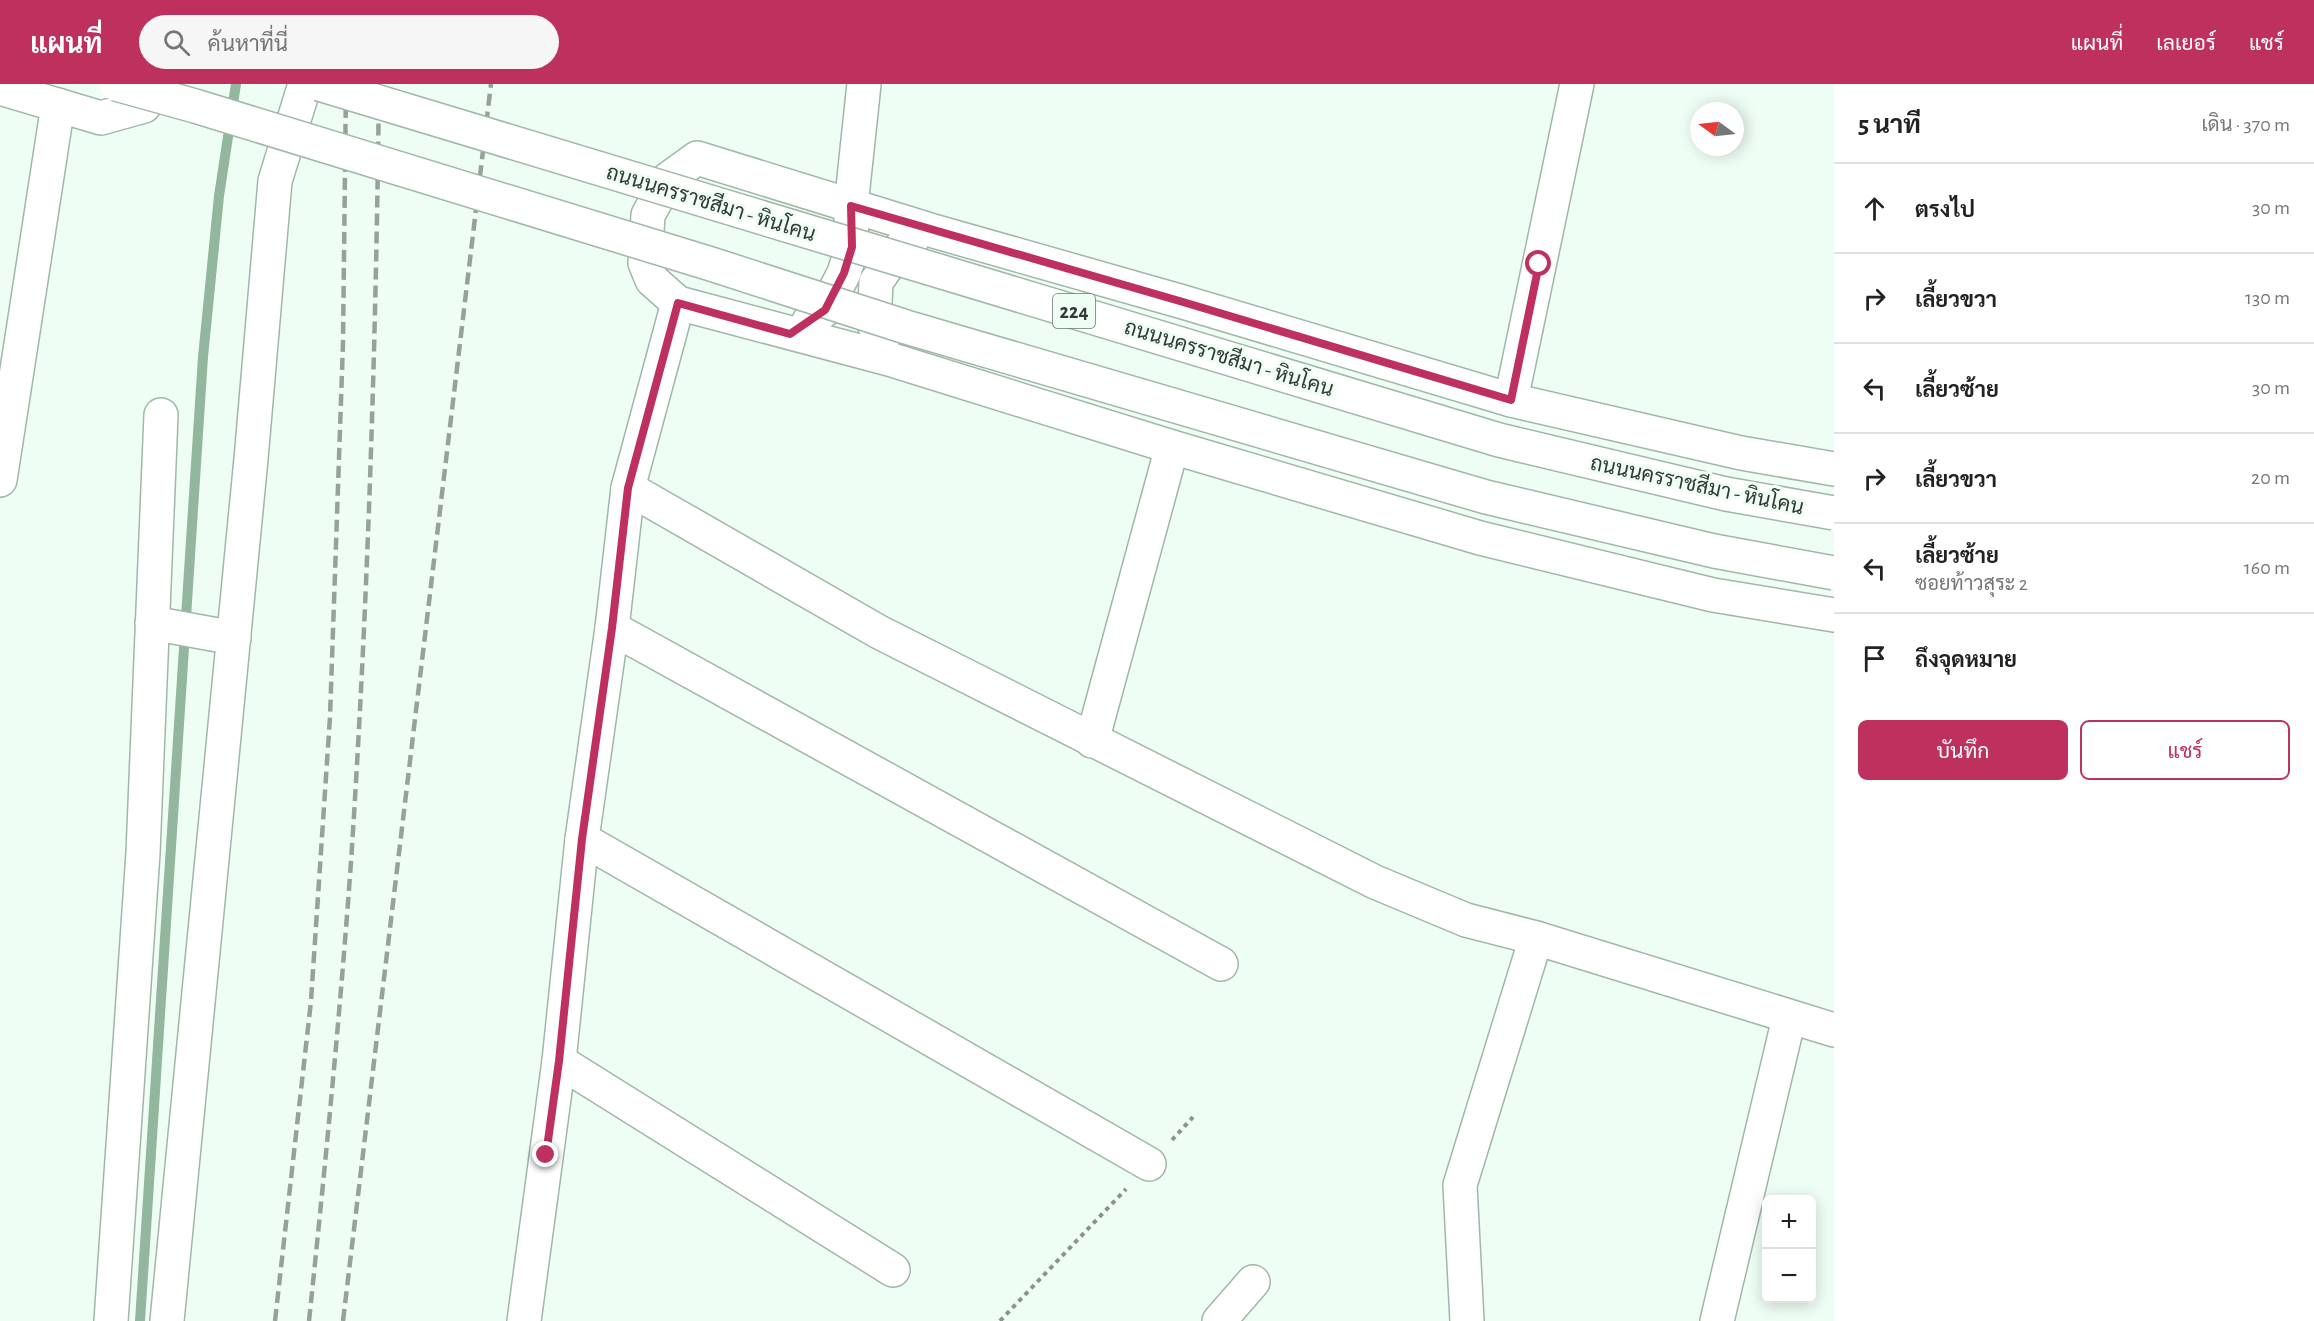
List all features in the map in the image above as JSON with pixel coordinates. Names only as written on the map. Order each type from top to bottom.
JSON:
[{"type":"street","points":[[116,84],[676,254],[906,327],[1486,497],[1714,551],[1834,573]]},
{"type":"street","points":[[0,88],[101,118],[144,106],[161,84]]},
{"type":"street","points":[[167,1321],[221,636],[275,181],[305,84]]},
{"type":"street","name":"ถนนนครราชสีมา - หินโคน","points":[[319,84],[1499,440],[1726,494],[1834,513]]},
{"type":"street","points":[[790,334],[825,310],[844,273],[852,247],[851,206],[864,84]]},
{"type":"street","points":[[1511,400],[1576,84]]},
{"type":"street","points":[[0,480],[58,105]]},
{"type":"street","points":[[1834,469],[1741,453],[1511,400],[1183,302],[930,230],[697,158],[668,179],[648,215],[645,263],[652,280],[678,303],[889,359],[1172,447],[1480,538],[1713,595],[1834,615]]},
{"type":"street","points":[[889,359],[874,324],[876,282],[901,247],[930,230]]},
{"type":"street","points":[[524,1321],[559,1061],[582,839],[612,628],[628,488],[678,303]]},
{"type":"street","points":[[111,1321],[161,624],[161,415]]},
{"type":"street","points":[[1092,741],[1172,447]]},
{"type":"street","points":[[628,488],[879,632],[1375,882],[1466,920],[1536,938],[1789,1018],[1834,1030]]},
{"type":"street","points":[[161,624],[221,636]]},
{"type":"street","points":[[612,628],[1221,964]]},
{"type":"street","points":[[582,839],[1149,1164]]},
{"type":"street","points":[[1467,1321],[1460,1185],[1536,938]]},
{"type":"street","points":[[1718,1321],[1789,1018]]},
{"type":"street","points":[[559,1061],[893,1270]]},
{"type":"street","points":[[1219,1321],[1253,1282]]},
{"type":"path","points":[[1000,1321],[1193,1117]]},
{"type":"waterway","points":[[140,1321],[203,357],[219,196],[236,84]]},
{"type":"railway","points":[[275,1321],[311,1001],[330,717],[343,343],[346,84]]},
{"type":"railway","points":[[309,1321],[342,977],[357,765],[370,473],[379,84]]},
{"type":"railway","points":[[343,1321],[491,84]]},
{"type":"route","points":[[546,1155],[559,1061],[582,839],[612,628],[628,488],[678,303],[790,334],[825,310],[844,273],[852,247],[851,206],[1511,400],[1539,264]]}]
